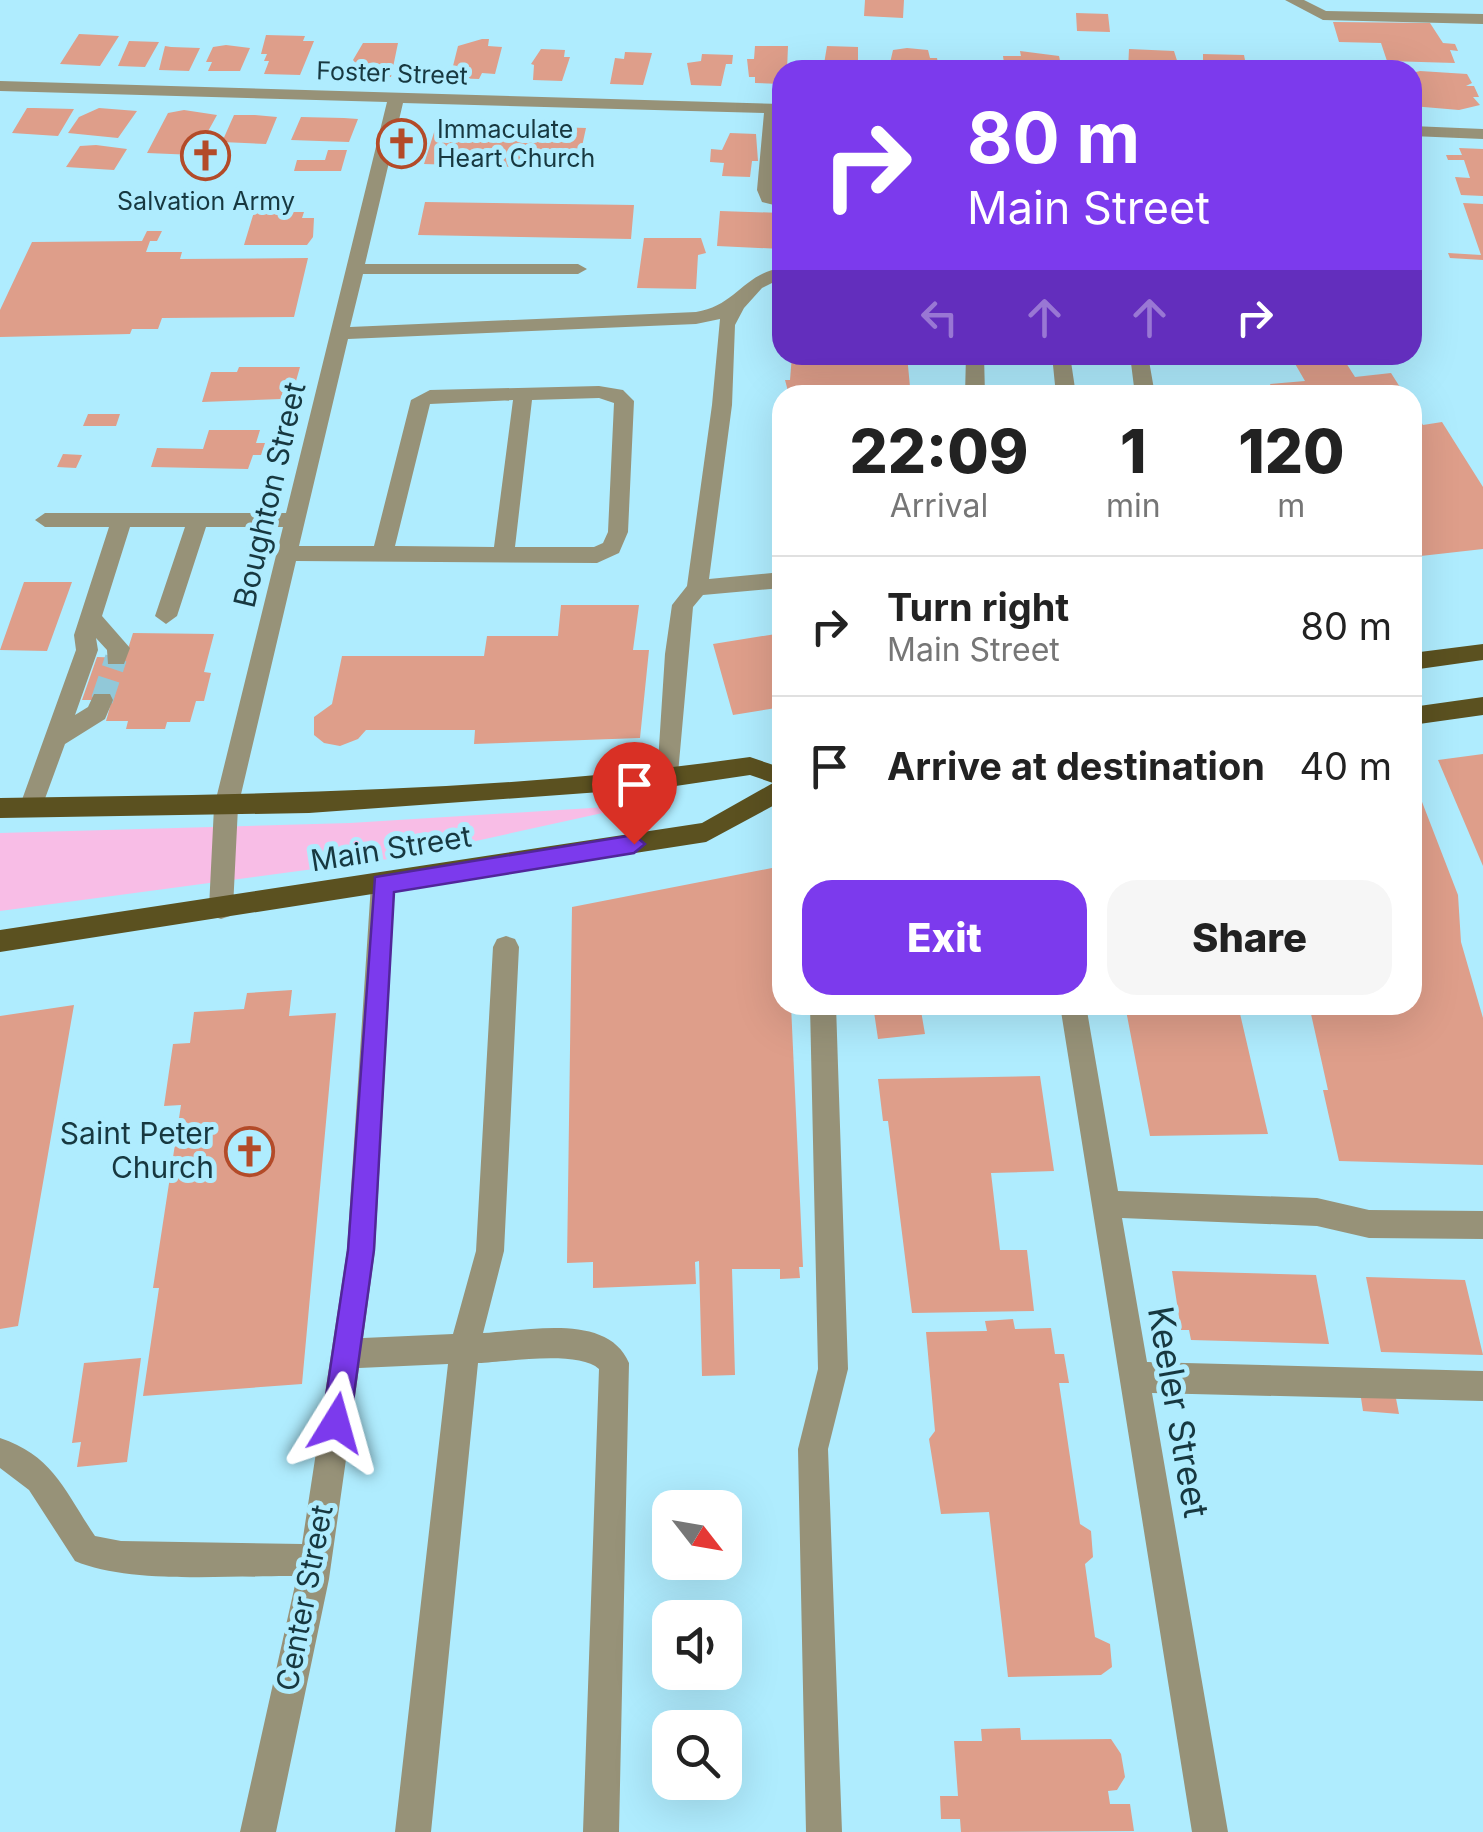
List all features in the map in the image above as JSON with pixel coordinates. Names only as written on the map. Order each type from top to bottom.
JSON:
[{"type":"main road","points":[[1422,661],[1483,652]]},
{"type":"main road","points":[[1422,715],[1483,706]]},
{"type":"main road","name":"Main Street","points":[[0,808],[226,807],[669,778],[750,766],[772,774]]},
{"type":"main road","name":"Main Street","points":[[0,941],[706,832],[772,796]]},
{"type":"street","points":[[1292,0],[1322,15],[1483,19]]},
{"type":"street","name":"Foster Street","points":[[0,86],[772,109]]},
{"type":"street","name":"Boughton Street","points":[[221,908],[226,807],[396,98]]},
{"type":"street","points":[[1422,131],[1483,134]]},
{"type":"street","points":[[772,146],[765,190],[772,199]]},
{"type":"street","points":[[355,269],[578,270]]},
{"type":"street","points":[[669,778],[673,686],[683,605],[697,588],[722,404],[726,325],[750,286],[772,274]]},
{"type":"street","points":[[340,333],[696,318],[713,316],[736,305]]},
{"type":"street","points":[[287,553],[503,556],[597,555],[612,548],[618,532],[624,402],[616,394],[599,392],[430,396],[421,400],[382,554]]},
{"type":"street","points":[[503,556],[523,394]]},
{"type":"street","points":[[44,520],[295,520]]},
{"type":"street","points":[[31,808],[86,650],[90,618],[122,520]]},
{"type":"street","points":[[166,616],[198,520]]},
{"type":"street","points":[[697,588],[772,581]]},
{"type":"street","points":[[90,618],[119,648],[116,658]]},
{"type":"street","points":[[55,739],[97,713],[102,700]]},
{"type":"street","name":"Center Street","points":[[258,1832],[316,1560],[361,1250],[383,884]]},
{"type":"street","points":[[414,1832],[463,1348],[481,1296],[490,1251],[506,947]]},
{"type":"street","points":[[822,1015],[834,1369],[813,1449],[824,1832]]},
{"type":"street","name":"Keeler Street","points":[[1075,1015],[1210,1832]]},
{"type":"street","points":[[1105,1204],[1318,1212],[1369,1224],[1483,1225]]},
{"type":"street","points":[[346,1354],[566,1344],[598,1348],[614,1363],[601,1832]]},
{"type":"street","points":[[1134,1377],[1483,1387]]},
{"type":"street","points":[[0,1452],[16,1456],[38,1476],[86,1550],[121,1556],[316,1560]]},
{"type":"shaded area","points":[[639,805],[403,857],[0,911],[0,833],[350,823]]},
{"type":"building","points":[[865,0],[904,0],[903,18],[864,16]]},
{"type":"building","points":[[1076,13],[1108,14],[1110,32],[1077,31]]},
{"type":"building","points":[[1333,22],[1430,23],[1443,43],[1455,44],[1458,51],[1450,50],[1455,63],[1387,60],[1381,43],[1339,42]]},
{"type":"building","points":[[79,34],[119,36],[100,66],[60,64]]},
{"type":"building","points":[[266,35],[305,36],[303,41],[314,41],[300,75],[264,74],[269,61],[264,61],[267,54],[261,54]]},
{"type":"building","points":[[489,39],[488,46],[502,47],[495,74],[482,73],[479,79],[450,78],[458,46]]},
{"type":"building","points":[[129,41],[159,42],[145,67],[118,66]]},
{"type":"building","points":[[363,43],[398,43],[391,77],[358,77],[359,67],[353,60]]},
{"type":"building","points":[[165,46],[200,48],[189,71],[159,70]]},
{"type":"building","points":[[755,46],[788,46],[787,60],[772,60],[772,84],[755,83],[755,77],[749,77],[747,59],[754,59]]},
{"type":"building","points":[[827,46],[858,47],[858,60],[825,60]]},
{"type":"building","points":[[213,47],[250,48],[240,71],[208,71],[212,62],[206,62]]},
{"type":"building","points":[[541,49],[565,50],[564,57],[570,57],[562,81],[533,80],[531,64]]},
{"type":"building","points":[[1129,49],[1174,51],[1177,60],[1128,60]]},
{"type":"building","points":[[893,50],[928,50],[930,58],[937,60],[891,60]]},
{"type":"building","points":[[1020,51],[1059,56],[1060,60],[1004,60],[1003,56],[1021,56]]},
{"type":"building","points":[[625,52],[652,53],[643,85],[610,84],[615,58],[624,59]]},
{"type":"building","points":[[702,54],[733,55],[732,64],[726,64],[721,86],[691,85],[687,63],[701,61]]},
{"type":"building","points":[[1203,54],[1244,55],[1245,60],[1203,60]]},
{"type":"building","points":[[1422,71],[1467,74],[1472,83],[1466,86],[1474,86],[1479,97],[1473,97],[1480,105],[1459,110],[1422,107]]},
{"type":"building","points":[[27,108],[74,109],[58,136],[12,133]]},
{"type":"building","points":[[99,108],[137,111],[118,138],[68,133],[79,117]]},
{"type":"building","points":[[184,110],[217,115],[195,155],[147,153],[168,113]]},
{"type":"building","points":[[234,115],[277,117],[266,144],[222,142]]},
{"type":"building","points":[[301,117],[358,119],[349,142],[291,140]]},
{"type":"building","points":[[437,123],[586,128],[577,169],[424,164]]},
{"type":"building","points":[[730,133],[756,134],[758,161],[752,161],[750,177],[722,176],[724,163],[710,162],[711,149],[722,150]]},
{"type":"building","points":[[80,146],[127,149],[114,170],[66,167]]},
{"type":"building","points":[[1459,148],[1483,149],[1483,196],[1461,195],[1455,177],[1470,178],[1464,160],[1448,160],[1446,155],[1462,155]]},
{"type":"building","points":[[328,150],[347,150],[341,171],[294,171],[297,160],[325,160]]},
{"type":"building","points":[[425,202],[634,205],[631,239],[418,235]]},
{"type":"building","points":[[1463,203],[1483,204],[1483,260],[1450,258],[1448,253],[1481,255]]},
{"type":"building","points":[[720,211],[772,213],[772,249],[717,246]]},
{"type":"building","points":[[254,212],[304,212],[302,218],[314,218],[313,237],[307,245],[244,245]]},
{"type":"building","points":[[147,231],[162,231],[157,241],[150,241],[146,252],[182,252],[180,259],[308,258],[294,317],[162,318],[158,329],[132,329],[130,334],[0,337],[0,310],[32,242],[142,241]]},
{"type":"building","points":[[644,238],[701,238],[706,253],[698,255],[696,289],[637,288]]},
{"type":"building","points":[[791,365],[908,365],[910,385],[786,385],[785,380],[790,380]]},
{"type":"building","points":[[1296,365],[1347,365],[1355,377],[1391,373],[1399,385],[1270,384],[1305,381]]},
{"type":"building","points":[[239,367],[300,367],[296,381],[285,381],[281,399],[202,402],[211,372],[237,372]]},
{"type":"building","points":[[88,414],[120,414],[116,426],[83,426]]},
{"type":"building","points":[[1442,422],[1483,487],[1483,549],[1422,556],[1422,423]]},
{"type":"building","points":[[209,430],[260,430],[256,443],[265,443],[261,455],[253,455],[248,469],[151,467],[157,448],[203,449]]},
{"type":"building","points":[[63,454],[82,455],[76,468],[57,467]]},
{"type":"building","points":[[24,582],[72,582],[47,651],[0,650]]},
{"type":"building","points":[[561,605],[639,605],[633,650],[649,650],[640,738],[474,744],[475,730],[366,730],[358,739],[340,746],[324,743],[314,735],[314,717],[332,704],[342,656],[484,656],[487,636],[558,636]]},
{"type":"building","points":[[133,633],[214,634],[204,672],[211,673],[204,701],[196,701],[190,722],[167,722],[165,729],[126,729],[128,721],[106,721],[112,700],[82,700],[97,657],[125,658]]},
{"type":"building","points":[[772,635],[772,709],[733,715],[713,644]]},
{"type":"building","points":[[1483,754],[1483,866],[1438,760]]},
{"type":"building","points":[[1422,802],[1458,895],[1461,942],[1483,1018],[1483,1165],[1339,1161],[1323,1090],[1328,1090],[1311,1015],[1422,1015]]},
{"type":"building","points":[[772,868],[772,1015],[791,1015],[803,1267],[799,1267],[800,1278],[780,1279],[780,1269],[732,1269],[735,1375],[702,1376],[699,1261],[695,1262],[696,1284],[593,1288],[593,1262],[567,1263],[572,907]]},
{"type":"building","name":"Saint Peter Church","points":[[292,990],[289,1016],[336,1013],[302,1384],[143,1396],[159,1288],[153,1288],[181,1105],[164,1106],[173,1044],[190,1043],[194,1012],[244,1009],[247,993]]},
{"type":"building","points":[[74,1005],[18,1326],[0,1329],[0,1016]]},
{"type":"building","points":[[874,1015],[922,1015],[925,1034],[878,1039]]},
{"type":"building","points":[[1127,1015],[1240,1015],[1268,1134],[1150,1136]]},
{"type":"building","points":[[1040,1076],[1054,1171],[991,1173],[1000,1250],[1027,1250],[1034,1311],[912,1313],[888,1121],[883,1121],[878,1079]]},
{"type":"building","points":[[1172,1271],[1316,1275],[1329,1344],[1191,1340],[1189,1330],[1181,1330]]},
{"type":"building","points":[[1366,1277],[1465,1280],[1483,1355],[1381,1352]]},
{"type":"building","points":[[1013,1319],[1015,1329],[1051,1328],[1055,1354],[1064,1354],[1069,1383],[1059,1383],[1080,1524],[1091,1531],[1093,1557],[1085,1564],[1095,1637],[1110,1644],[1112,1667],[1101,1675],[1008,1677],[989,1512],[941,1514],[929,1439],[935,1431],[926,1332],[987,1331],[985,1321]]},
{"type":"building","points":[[141,1358],[127,1462],[77,1467],[81,1442],[72,1443],[84,1363]]},
{"type":"building","points":[[1359,1385],[1394,1388],[1399,1414],[1363,1411]]},
{"type":"building","points":[[1020,1728],[1021,1740],[1111,1739],[1121,1754],[1125,1777],[1117,1790],[1108,1791],[1110,1804],[1130,1804],[1134,1831],[961,1832],[960,1819],[941,1819],[940,1796],[958,1796],[954,1741],[982,1741],[981,1729]]},
{"type":"tunnel","points":[[102,700],[116,658]]},
{"type":"place","name":"Immaculate Heart Church","points":[[402,143]]},
{"type":"place","name":"Salvation Army","points":[[206,155]]},
{"type":"place","name":"Saint Peter Church","points":[[249,1151]]},
{"type":"route","points":[[336,1423],[361,1250],[383,884],[634,844]]}]
